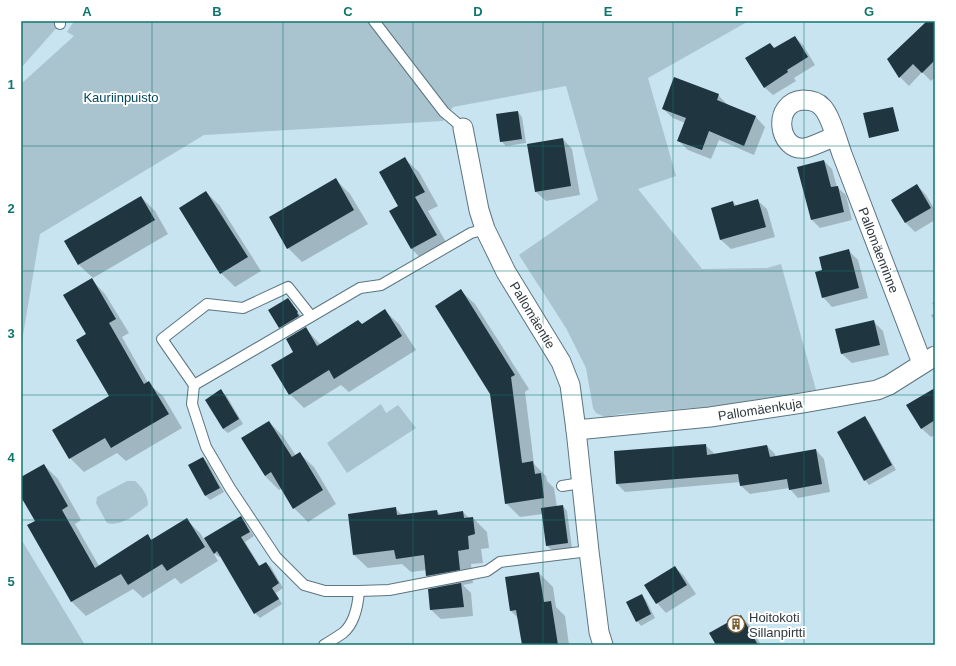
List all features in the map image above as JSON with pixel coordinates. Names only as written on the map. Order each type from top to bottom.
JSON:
[{"type":"street","name":"Pallomäentie","points":[[463,128],[479,210],[485,229],[506,272],[561,362],[570,385],[588,551],[603,645]]},
{"type":"street","name":"Pallomäenrinne","points":[[836,136],[928,359]]},
{"type":"street","name":"Pallomäenkuja","points":[[576,430],[710,417],[877,390],[889,385],[928,359]]},
{"type":"lane","name":"Pallomäentie","points":[[374,21],[444,112],[463,128]]},
{"type":"lane","points":[[194,385],[360,288],[381,285],[470,233],[485,229]]},
{"type":"lane","points":[[311,316],[288,287],[243,308],[207,304],[162,339],[194,385],[192,404],[206,447],[230,488],[276,557],[304,586],[325,591],[358,592],[389,590],[487,571],[500,562],[588,551]]},
{"type":"lane","points":[[562,486],[581,483]]},
{"type":"lane","points":[[324,645],[345,632],[358,607],[358,592]]},
{"type":"green space","points":[[21,21],[74,21],[60,24],[21,68]]},
{"type":"green space","name":"Kauriinpuisto","points":[[74,21],[755,21],[747,22],[648,78],[676,176],[638,189],[702,269],[767,268],[781,264],[816,390],[717,406],[621,414],[605,417],[596,413],[593,408],[586,368],[566,328],[519,255],[598,200],[566,86],[453,107],[443,121],[204,135],[40,234],[21,347],[21,84],[74,36],[67,32]]},
{"type":"green space","points":[[381,404],[386,413],[398,405],[416,428],[347,473],[327,443]]},
{"type":"green space","points":[[127,481],[135,481],[140,486],[146,495],[148,505],[124,521],[113,524],[107,523],[96,503],[97,497]]},
{"type":"green space","points":[[21,539],[85,645],[21,645]]},
{"type":"building","points":[[927,21],[935,21],[935,60],[922,73],[913,64],[899,78],[887,59]]},
{"type":"building","points":[[795,36],[808,57],[787,70],[788,72],[764,88],[745,58],[770,43],[774,48]]},
{"type":"building","points":[[674,77],[719,94],[717,100],[756,116],[744,146],[709,131],[702,150],[677,141],[686,118],[662,109]]},
{"type":"building","points":[[893,107],[899,131],[869,138],[863,113]]},
{"type":"building","points":[[518,111],[522,139],[500,142],[496,114]]},
{"type":"building","points":[[563,138],[571,186],[535,192],[527,144]]},
{"type":"building","points":[[405,157],[425,192],[415,197],[437,235],[411,249],[389,211],[398,206],[379,172]]},
{"type":"building","points":[[824,160],[831,187],[838,186],[844,212],[811,220],[797,167]]},
{"type":"building","points":[[336,178],[354,210],[287,249],[269,217]]},
{"type":"building","points":[[917,184],[931,208],[905,223],[891,200]]},
{"type":"building","points":[[206,191],[248,257],[220,274],[179,208]]},
{"type":"building","points":[[141,196],[155,220],[78,265],[64,241]]},
{"type":"building","points":[[758,199],[766,227],[720,240],[711,208],[733,201],[734,206]]},
{"type":"building","points":[[849,249],[859,288],[822,298],[815,272],[822,270],[819,257]]},
{"type":"building","points":[[92,278],[116,319],[109,323],[144,384],[149,381],[169,414],[111,448],[105,438],[69,459],[52,430],[109,396],[76,340],[86,334],[63,295]]},
{"type":"building","points":[[461,289],[515,375],[511,377],[522,463],[533,461],[535,474],[541,473],[544,498],[505,504],[490,394],[435,306]]},
{"type":"building","points":[[288,298],[298,312],[297,313],[299,316],[279,328],[268,310]]},
{"type":"building","points":[[385,309],[402,336],[334,379],[329,370],[289,395],[271,365],[293,352],[286,339],[306,327],[317,346],[358,320],[362,324]]},
{"type":"building","points":[[874,320],[880,345],[841,354],[835,329]]},
{"type":"building","points":[[935,388],[935,420],[921,429],[906,405]]},
{"type":"building","points":[[221,389],[239,419],[223,429],[205,400]]},
{"type":"building","points":[[865,416],[892,465],[864,481],[837,432]]},
{"type":"building","points":[[269,421],[292,457],[300,452],[323,490],[293,509],[271,472],[265,476],[241,438]]},
{"type":"building","points":[[706,444],[707,455],[767,445],[770,457],[816,449],[822,484],[789,490],[787,479],[740,486],[738,474],[616,484],[614,451]]},
{"type":"building","points":[[203,457],[220,488],[205,496],[188,465]]},
{"type":"building","points":[[44,464],[68,506],[62,510],[95,568],[148,534],[151,540],[187,518],[205,547],[167,571],[162,564],[128,585],[121,574],[71,602],[27,525],[35,521],[21,497],[21,477]]},
{"type":"building","points":[[563,505],[568,543],[546,546],[541,508]]},
{"type":"building","points":[[396,507],[397,515],[437,510],[438,515],[463,511],[464,518],[473,517],[475,534],[468,536],[469,549],[458,551],[460,570],[426,576],[424,555],[396,559],[394,550],[353,555],[348,514]]},
{"type":"building","points":[[241,516],[250,532],[241,537],[259,566],[266,562],[279,583],[272,588],[279,599],[254,614],[217,551],[214,554],[204,538]]},
{"type":"building","points":[[675,566],[687,585],[656,604],[644,585]]},
{"type":"building","points":[[539,572],[544,602],[551,601],[558,645],[522,645],[516,610],[510,611],[505,577]]},
{"type":"building","points":[[461,583],[464,607],[430,610],[428,589]]},
{"type":"building","points":[[642,594],[651,614],[636,622],[626,602]]},
{"type":"building","name":"Hoitokoti Sillanpirtti","points":[[741,615],[758,645],[716,645],[709,633]]},
{"type":"place","name":"Hoitokoti Sillanpirtti","points":[[736,624]]}]
